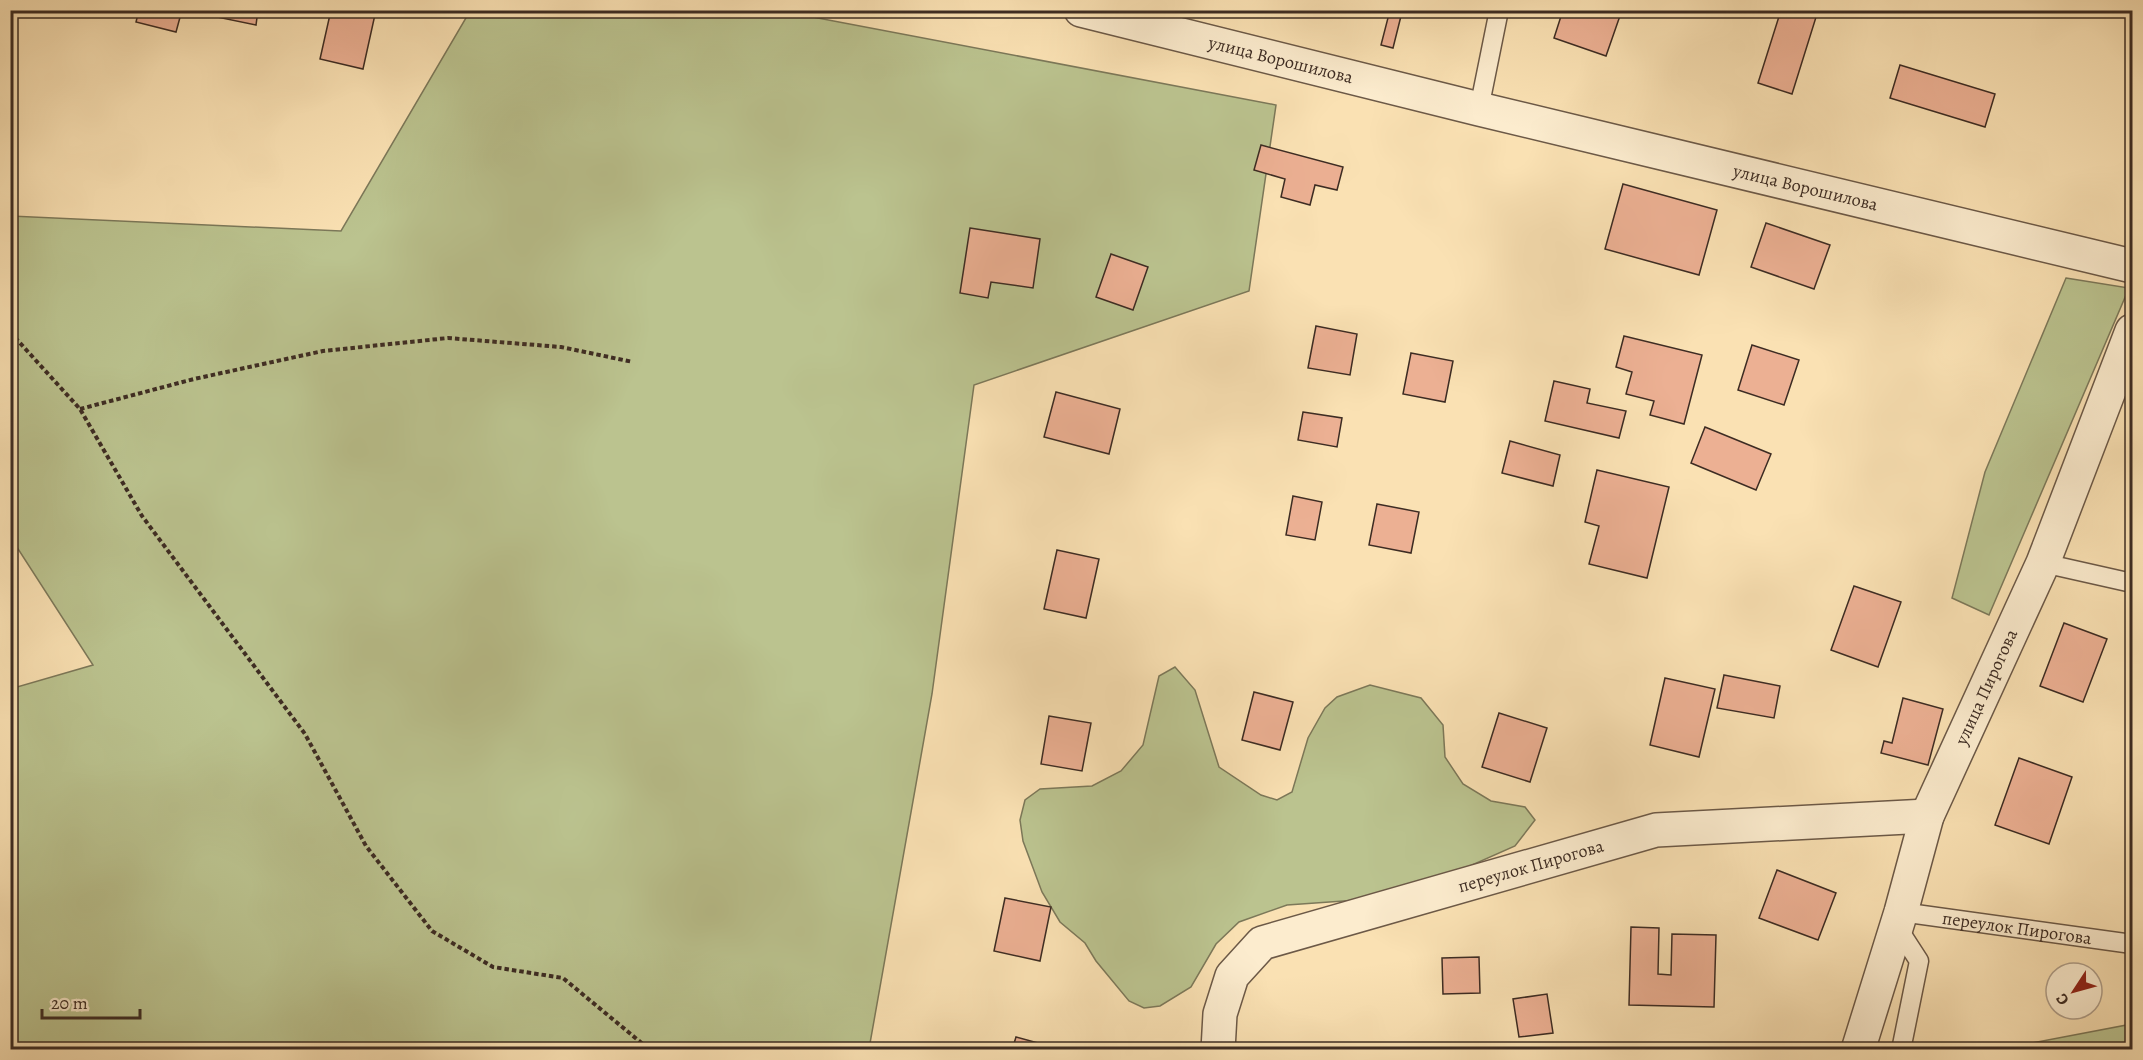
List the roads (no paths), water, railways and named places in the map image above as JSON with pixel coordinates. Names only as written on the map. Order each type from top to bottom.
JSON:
[{"type":"street","name":"улица Ворошилова","points":[[1081,10],[1479,109],[2133,266]]},
{"type":"street","name":"улица Пирогова","points":[[1858,1050],[1899,920],[1927,816],[2043,563],[2133,331]]},
{"type":"street","name":"переулок Пирогова","points":[[1218,1050],[1220,1014],[1232,976],[1262,943],[1656,830],[1927,816]]},
{"type":"lane","points":[[1479,109],[1499,10]]},
{"type":"lane","points":[[2043,563],[2133,583]]},
{"type":"lane","points":[[1899,920],[1919,961],[1901,1050]]},
{"type":"lane","name":"переулок Пирогова","points":[[1899,920],[2133,944]]}]
